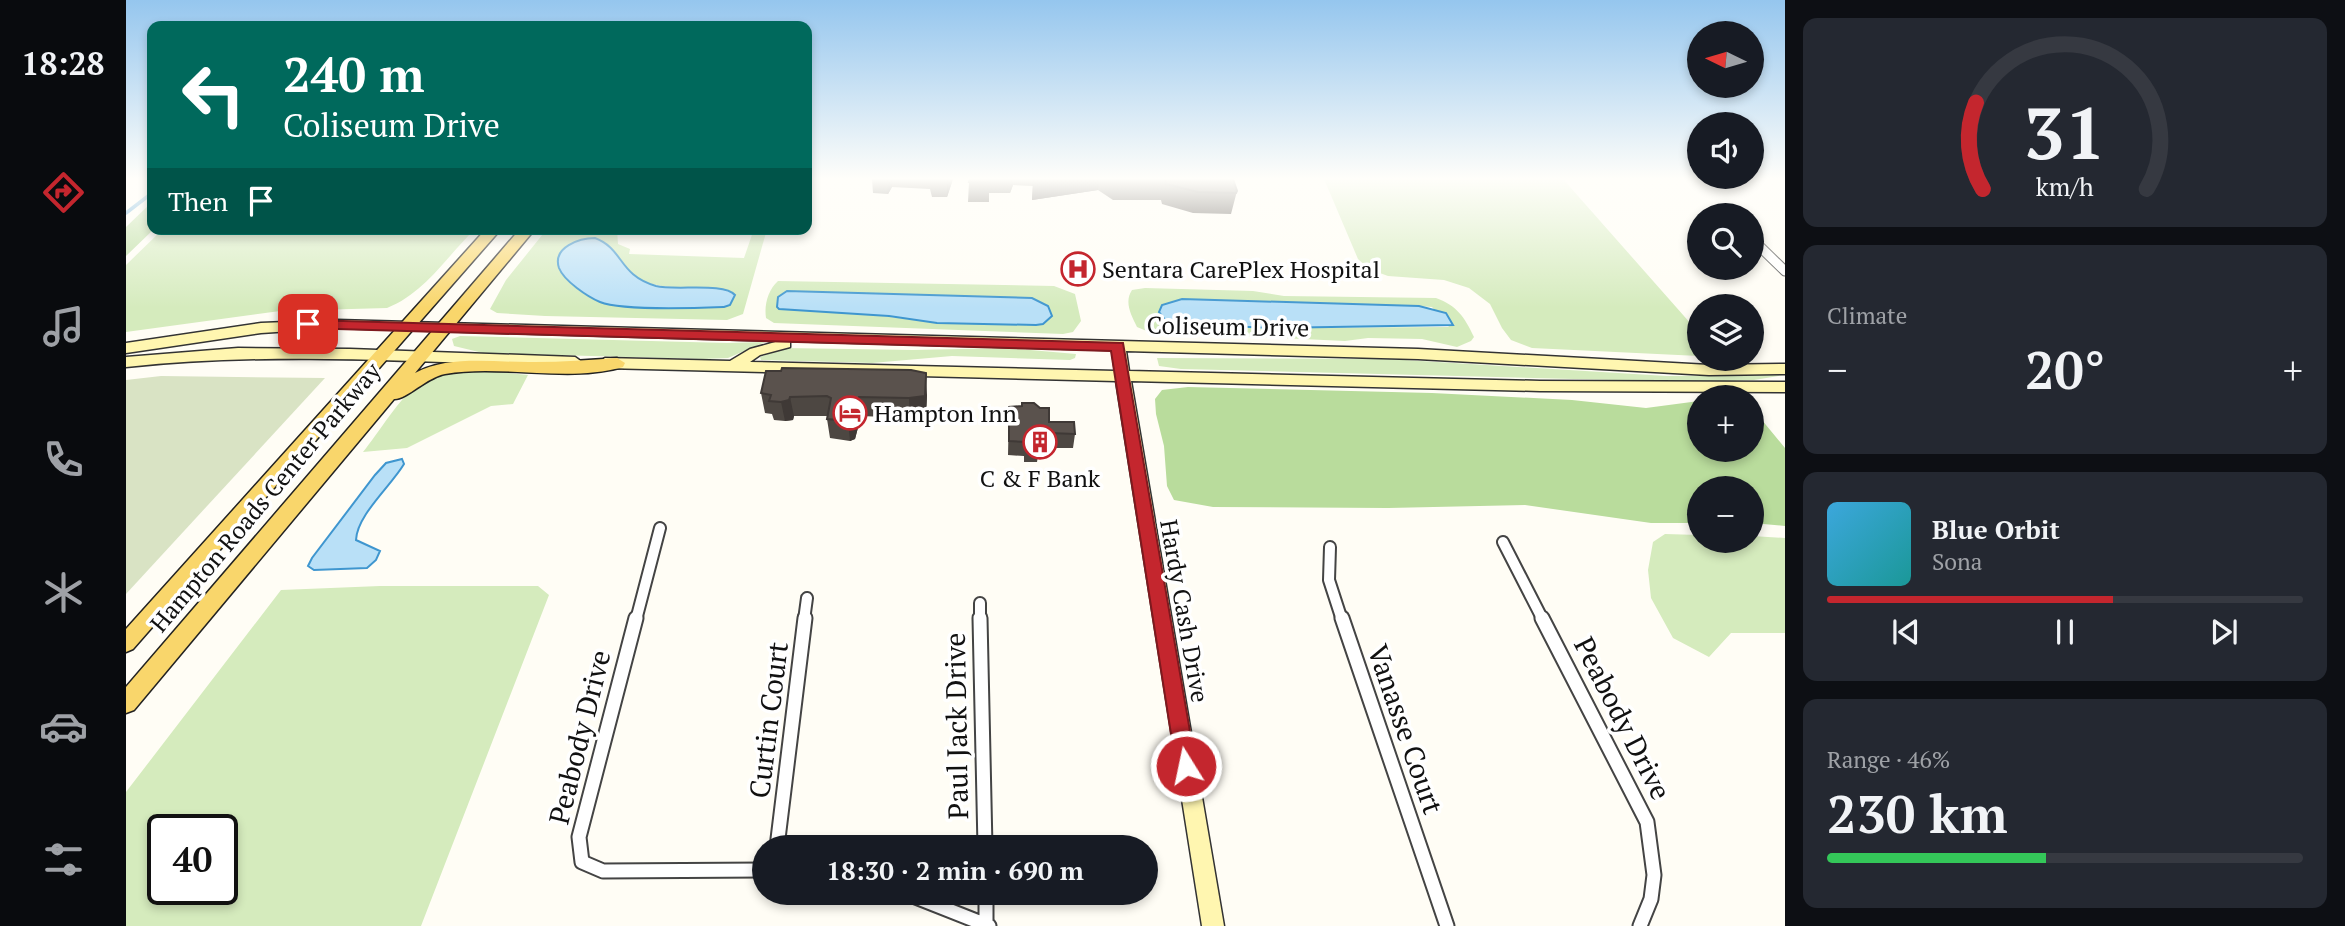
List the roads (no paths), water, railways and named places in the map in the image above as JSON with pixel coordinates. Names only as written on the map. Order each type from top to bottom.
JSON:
[{"type":"main road","name":"Hampton Roads Center Parkway","points":[[126,643],[489,235]]},
{"type":"main road","name":"Hampton Roads Center Parkway","points":[[126,703],[523,235]]},
{"type":"main road","points":[[239,567],[360,439],[402,389],[424,374],[454,366],[530,368],[617,363]]},
{"type":"street","points":[[1764,251],[1785,271]]},
{"type":"street","name":"Coliseum Drive","points":[[126,348],[273,327],[337,324],[1419,354],[1709,370],[1785,369]]},
{"type":"street","points":[[733,366],[755,352],[780,344],[899,346],[994,342]]},
{"type":"street","name":"Hardy Cash Drive","points":[[1118,346],[1213,926]]},
{"type":"street","name":"Coliseum Drive","points":[[126,362],[232,353],[382,354],[617,363],[1540,386],[1785,387]]},
{"type":"street","name":"Peabody Drive","points":[[660,528],[579,838],[582,862],[603,871],[752,870]]},
{"type":"street","name":"Peabody Drive","points":[[1503,542],[1647,822],[1657,870],[1650,908],[1640,926]]},
{"type":"street","name":"Vanasse Court","points":[[1330,547],[1329,580],[1447,926]]},
{"type":"street","name":"Curtin Court","points":[[778,835],[807,598]]},
{"type":"street","name":"Paul Jack Drive","points":[[980,603],[985,835]]},
{"type":"street","points":[[936,905],[987,926],[986,905]]},
{"type":"water","points":[[595,238],[611,249],[635,275],[656,286],[721,289],[735,295],[730,305],[724,307],[642,308],[600,302],[571,283],[559,268],[558,261],[563,249],[569,245]]},
{"type":"water","points":[[787,291],[1032,298],[1048,306],[1052,316],[1043,324],[1036,325],[937,323],[889,316],[779,309],[778,297]]},
{"type":"water","points":[[1182,299],[1419,306],[1446,313],[1453,325],[1268,328],[1167,322],[1159,312],[1162,305]]},
{"type":"water","points":[[402,459],[404,464],[368,511],[358,530],[356,540],[380,551],[376,560],[367,568],[314,570],[308,566],[375,475],[386,463]]},
{"type":"place","name":"Sentara CarePlex Hospital","points":[[1078,269]]},
{"type":"place","name":"Hampton Inn","points":[[850,413]]},
{"type":"place","name":"C & F Bank","points":[[1040,442]]}]
